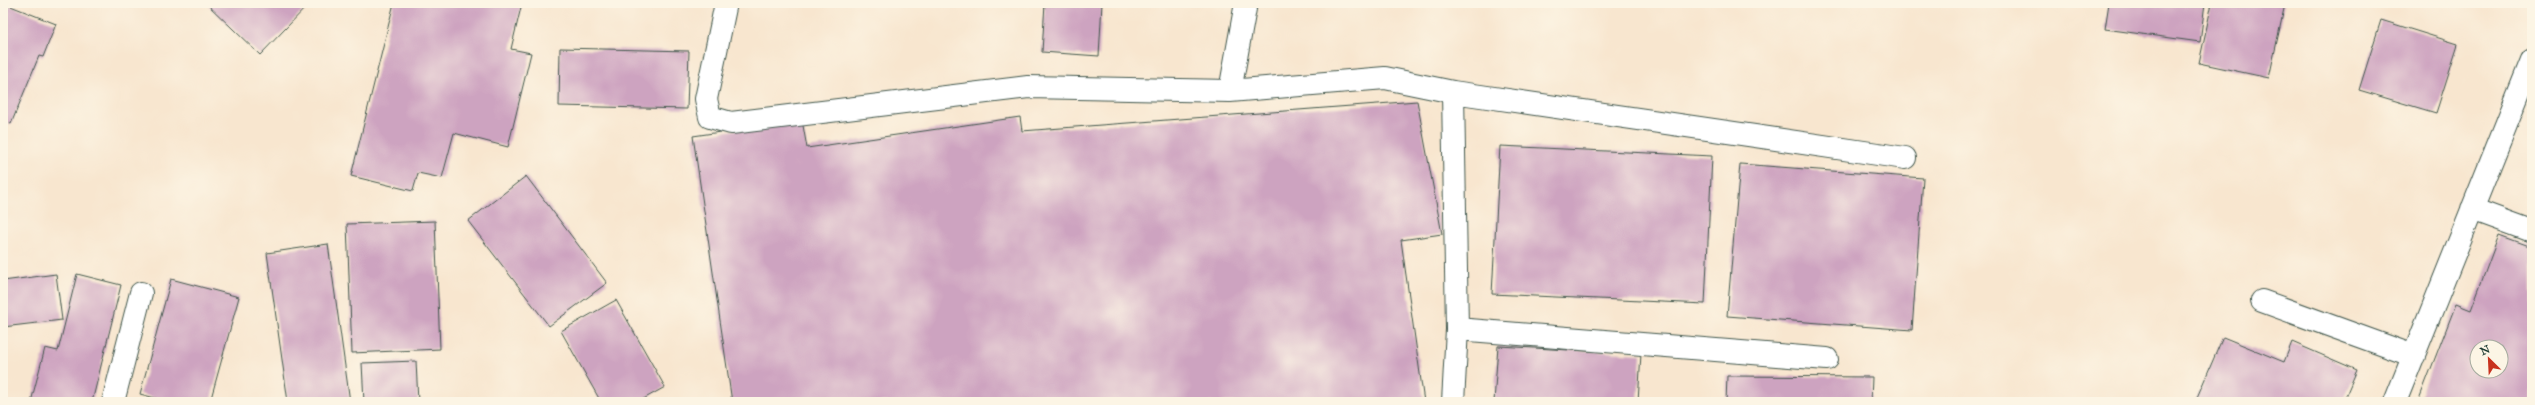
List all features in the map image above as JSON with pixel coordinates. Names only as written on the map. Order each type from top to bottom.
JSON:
[{"type":"street","points":[[726,3],[706,99],[710,117],[732,123],[1028,87],[1230,90],[1385,78],[1453,92],[1905,158]]},
{"type":"street","points":[[1230,90],[1246,3]]},
{"type":"street","points":[[2395,402],[2532,60]]},
{"type":"street","points":[[1453,92],[1457,329],[1453,402]]},
{"type":"street","points":[[2472,209],[2532,232]]},
{"type":"street","points":[[113,402],[141,293]]},
{"type":"street","points":[[2262,301],[2414,356]]},
{"type":"street","points":[[1457,329],[1827,359]]},
{"type":"building","points":[[3,3],[56,24],[43,57],[39,56],[11,124],[3,121]]},
{"type":"building","points":[[206,3],[310,3],[260,55]]},
{"type":"building","points":[[394,3],[522,3],[511,49],[531,53],[508,147],[454,133],[442,178],[418,173],[413,191],[351,176]]},
{"type":"building","points":[[1045,3],[1102,3],[1099,56],[1042,52]]},
{"type":"building","points":[[2109,3],[2205,3],[2200,42],[2105,29]]},
{"type":"building","points":[[2212,3],[2285,4],[2269,78],[2199,63]]},
{"type":"building","points":[[2381,20],[2458,44],[2436,113],[2359,90]]},
{"type":"building","points":[[560,48],[689,51],[687,109],[559,106]]},
{"type":"building","points":[[1417,101],[1442,234],[1401,240],[1424,402],[732,402],[693,136],[802,120],[807,148],[1020,117],[1022,131]]},
{"type":"building","points":[[1500,146],[1712,156],[1705,304],[1492,294]]},
{"type":"building","points":[[1740,164],[1923,178],[1912,330],[1727,316]]},
{"type":"building","points":[[526,176],[607,283],[549,326],[468,221]]},
{"type":"building","points":[[435,221],[440,349],[352,353],[347,224]]},
{"type":"building","points":[[2499,235],[2532,247],[2532,402],[2418,402],[2456,304],[2471,310]]},
{"type":"building","points":[[328,244],[350,402],[288,402],[267,253]]},
{"type":"building","points":[[56,274],[62,320],[3,327],[3,281]]},
{"type":"building","points":[[77,274],[121,285],[92,402],[31,402],[45,348],[58,351]]},
{"type":"building","points":[[171,279],[239,297],[210,402],[170,402],[140,394]]},
{"type":"building","points":[[616,300],[665,387],[638,402],[601,402],[561,331]]},
{"type":"building","points":[[2223,337],[2284,362],[2292,342],[2357,370],[2343,402],[2195,402]]},
{"type":"building","points":[[1498,346],[1641,354],[1638,402],[1494,402]]},
{"type":"building","points":[[416,361],[418,402],[364,402],[362,363]]},
{"type":"building","points":[[1727,376],[1872,377],[1871,402],[1726,402]]}]
